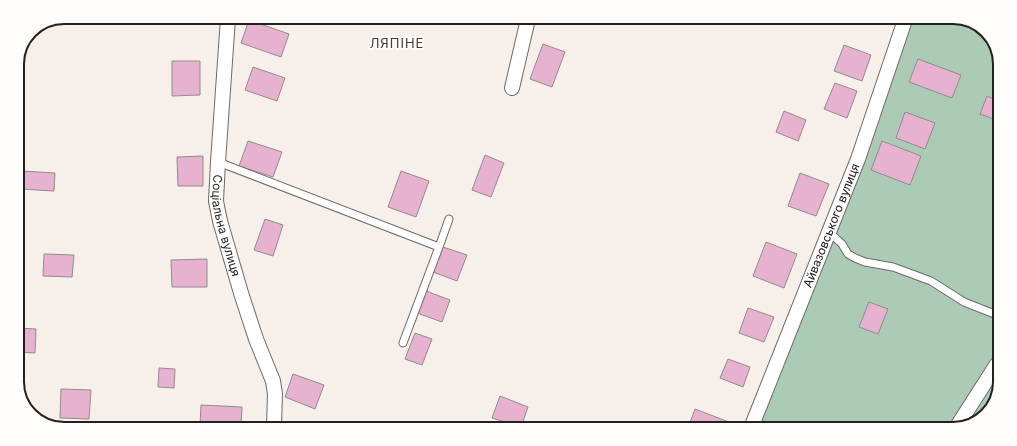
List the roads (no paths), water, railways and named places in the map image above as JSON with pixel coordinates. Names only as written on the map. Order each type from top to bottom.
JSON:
[{"type":"street","name":"Соціальна вулиця","points":[[228,24],[216,202],[220,221],[256,339],[274,381],[274,422]]},
{"type":"street","points":[[512,88],[527,24]]},
{"type":"street","name":"Айвазовського вулиця","points":[[753,422],[858,159],[904,24]]},
{"type":"street","points":[[960,422],[993,370]]},
{"type":"lane","points":[[218,162],[439,247]]},
{"type":"lane","points":[[403,343],[449,219]]},
{"type":"lane","points":[[829,232],[842,244],[848,254],[855,258],[865,262],[893,267],[931,281],[964,302],[993,313]]},
{"type":"district","name":"ЛЯПІНЕ","points":[[397,43]]}]
